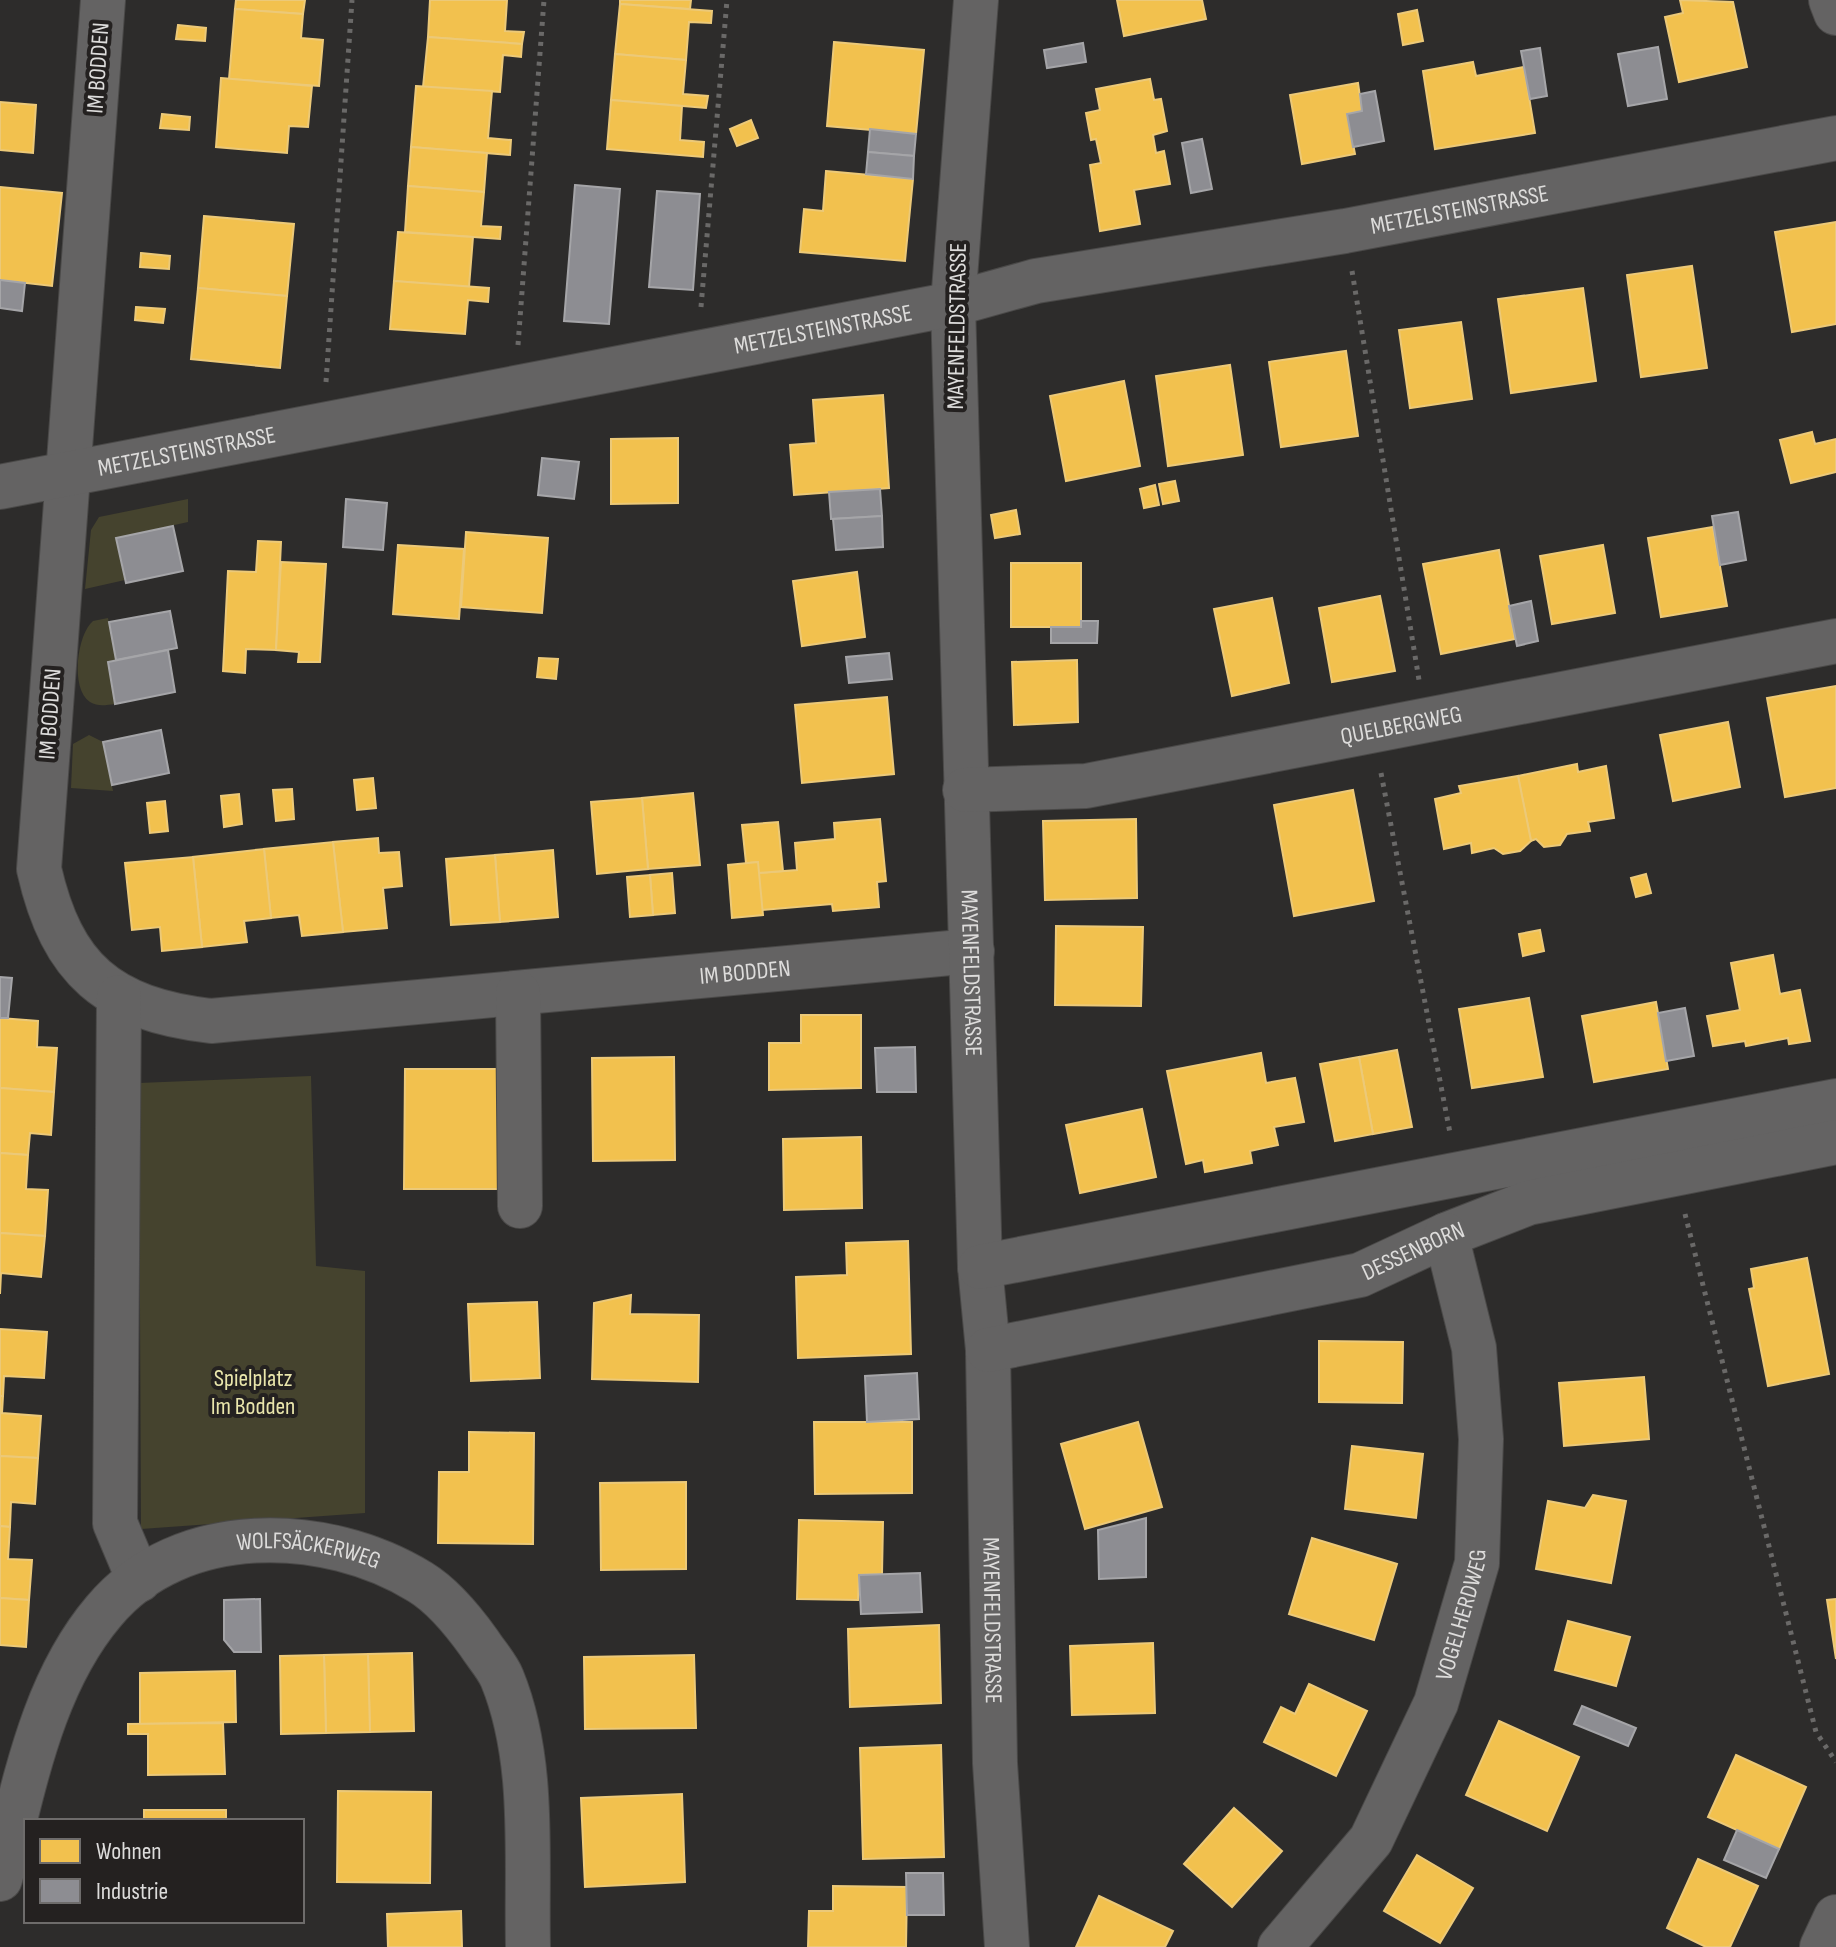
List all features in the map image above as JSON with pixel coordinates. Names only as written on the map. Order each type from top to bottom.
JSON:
[{"type":"street","name":"IM BODDEN","points":[[103,0],[39,869],[50,916],[80,965],[119,997],[172,1016],[211,1021],[972,951]]},
{"type":"street","name":"MAYENFELDSTRASSE","points":[[976,0],[953,304],[980,1267],[988,1350],[995,1763],[1007,1947]]},
{"type":"street","points":[[1831,0],[1836,13]]},
{"type":"street","name":"METZELSTEINSTRASSE","points":[[0,487],[953,304],[1036,281],[1345,231],[1836,138]]},
{"type":"street","name":"QUELBERGWEG","points":[[965,790],[1086,786],[1836,641]]},
{"type":"street","points":[[518,993],[520,1206]]},
{"type":"street","points":[[119,997],[115,1523],[139,1580]]},
{"type":"street","points":[[980,1267],[1836,1101]]},
{"type":"street","name":"DESSENBORN","points":[[988,1350],[1360,1275],[1446,1235],[1528,1203],[1836,1142]]},
{"type":"street","name":"VOGELHERDWEG","points":[[1280,1947],[1371,1840],[1436,1703],[1477,1563],[1481,1439],[1474,1348],[1446,1235]]},
{"type":"street","name":"WOLFSÄCKERWEG","points":[[0,1879],[38,1735],[64,1672],[104,1610],[152,1568],[211,1546],[262,1539],[315,1543],[368,1557],[422,1583],[466,1625],[501,1676],[521,1740],[528,1947]]},
{"type":"street","points":[[1822,1947],[1836,1917]]},
{"type":"path","points":[[323,424],[352,0]]},
{"type":"path","points":[[515,389],[544,0]]},
{"type":"path","points":[[698,352],[727,0]]},
{"type":"path","points":[[1345,231],[1425,719]]},
{"type":"path","points":[[1373,729],[1458,1174]]},
{"type":"path","points":[[1684,1172],[1688,1190],[1683,1207],[1816,1732],[1836,1762]]},
{"type":"green space","points":[[188,499],[188,522],[116,538],[125,580],[85,589],[91,530],[99,517]]},
{"type":"green space","points":[[108,618],[116,660],[108,662],[115,704],[99,705],[90,702],[84,695],[78,662],[87,628],[93,621]]},
{"type":"green space","points":[[89,735],[103,742],[113,791],[71,788],[73,744]]},
{"type":"green space","name":"Spielplatz Im Bodden","points":[[311,1076],[316,1266],[365,1271],[365,1513],[141,1529],[139,1083]]},
{"type":"building: Wohnen","points":[[236,0],[305,0],[303,14],[235,9]]},
{"type":"building: Wohnen","points":[[430,0],[507,0],[505,31],[524,32],[522,44],[428,37]]},
{"type":"building: Wohnen","points":[[620,0],[691,0],[690,9],[620,4]]},
{"type":"building: Wohnen","points":[[1117,0],[1202,0],[1206,19],[1124,36]]},
{"type":"building: Wohnen","points":[[1680,0],[1733,2],[1747,67],[1679,82],[1665,17],[1683,13]]},
{"type":"building: Wohnen","points":[[620,4],[712,11],[711,23],[689,22],[686,60],[615,54]]},
{"type":"building: Wohnen","points":[[235,9],[303,14],[301,38],[323,40],[319,86],[229,79]]},
{"type":"building: Wohnen","points":[[1417,10],[1423,41],[1403,45],[1398,14]]},
{"type":"building: Wohnen","points":[[178,25],[206,28],[205,41],[176,39]]},
{"type":"building: Wohnen","points":[[428,37],[522,44],[521,57],[503,55],[500,92],[423,87]]},
{"type":"building: Wohnen","points":[[834,42],[924,50],[916,134],[827,126]]},
{"type":"building: Wohnen","points":[[615,54],[686,60],[683,94],[708,96],[706,108],[611,100]]},
{"type":"building: Wohnen","points":[[1473,62],[1476,76],[1524,67],[1535,133],[1435,149],[1423,71]]},
{"type":"building: Wohnen","points":[[221,78],[312,86],[308,127],[289,126],[287,153],[216,147]]},
{"type":"building: Wohnen","points":[[1150,79],[1154,100],[1161,99],[1167,131],[1153,135],[1156,153],[1164,151],[1170,184],[1134,190],[1140,224],[1100,231],[1090,165],[1101,163],[1096,139],[1091,140],[1086,113],[1100,110],[1096,89]]},
{"type":"building: Wohnen","points":[[1358,83],[1362,111],[1347,114],[1355,154],[1302,164],[1290,95]]},
{"type":"building: Wohnen","points":[[416,86],[492,91],[488,138],[511,140],[510,155],[411,147]]},
{"type":"building: Wohnen","points":[[611,100],[682,106],[680,140],[704,142],[703,157],[607,149]]},
{"type":"building: Wohnen","points":[[0,102],[36,105],[33,153],[0,150]]},
{"type":"building: Wohnen","points":[[162,114],[190,117],[189,130],[160,128]]},
{"type":"building: Wohnen","points":[[751,120],[758,138],[737,146],[730,129]]},
{"type":"building: Wohnen","points":[[411,147],[487,153],[484,192],[408,186]]},
{"type":"building: Wohnen","points":[[826,171],[913,179],[905,261],[800,252],[804,209],[823,211]]},
{"type":"building: Wohnen","points":[[408,186],[484,192],[481,226],[501,227],[500,239],[405,232]]},
{"type":"building: Wohnen","points":[[0,187],[62,193],[52,286],[0,280]]},
{"type":"building: Wohnen","points":[[204,216],[294,224],[287,296],[198,288]]},
{"type":"building: Wohnen","points":[[1836,222],[1836,324],[1792,332],[1775,232]]},
{"type":"building: Wohnen","points":[[398,232],[473,237],[469,287],[394,281]]},
{"type":"building: Wohnen","points":[[141,253],[170,256],[169,269],[140,267]]},
{"type":"building: Wohnen","points":[[1692,266],[1707,368],[1641,377],[1627,275]]},
{"type":"building: Wohnen","points":[[394,281],[489,288],[488,302],[468,300],[465,334],[390,329]]},
{"type":"building: Wohnen","points":[[198,288],[287,296],[280,368],[191,359]]},
{"type":"building: Wohnen","points":[[1583,288],[1596,381],[1511,393],[1498,299]]},
{"type":"building: Wohnen","points":[[136,307],[165,309],[163,323],[135,320]]},
{"type":"building: Wohnen","points":[[1461,322],[1472,399],[1410,408],[1399,330]]},
{"type":"building: Wohnen","points":[[1346,351],[1358,436],[1281,447],[1269,362]]},
{"type":"building: Wohnen","points":[[1230,365],[1243,455],[1168,466],[1156,376]]},
{"type":"building: Wohnen","points":[[1124,381],[1140,466],[1066,481],[1050,396]]},
{"type":"building: Wohnen","points":[[883,395],[889,488],[794,495],[790,445],[816,443],[813,400]]},
{"type":"building: Wohnen","points":[[1812,432],[1815,444],[1836,439],[1836,472],[1791,483],[1780,440]]},
{"type":"building: Wohnen","points":[[678,438],[678,503],[611,504],[611,439]]},
{"type":"building: Wohnen","points":[[1175,481],[1179,501],[1163,504],[1159,484]]},
{"type":"building: Wohnen","points":[[1155,485],[1159,505],[1144,508],[1140,489]]},
{"type":"building: Wohnen","points":[[1016,510],[1020,534],[995,538],[991,515]]},
{"type":"building: Wohnen","points":[[1713,527],[1727,606],[1661,617],[1648,538]]},
{"type":"building: Wohnen","points":[[466,532],[548,538],[542,613],[461,607]]},
{"type":"building: Wohnen","points":[[258,541],[281,542],[276,650],[246,649],[245,673],[223,671],[228,571],[256,572]]},
{"type":"building: Wohnen","points":[[398,545],[464,549],[459,619],[393,614]]},
{"type":"building: Wohnen","points":[[1603,545],[1615,613],[1552,624],[1540,556]]},
{"type":"building: Wohnen","points":[[1499,550],[1515,639],[1441,654],[1423,564]]},
{"type":"building: Wohnen","points":[[281,562],[326,564],[320,662],[298,662],[299,652],[276,650]]},
{"type":"building: Wohnen","points":[[1011,563],[1081,563],[1081,627],[1011,627]]},
{"type":"building: Wohnen","points":[[857,572],[865,637],[802,646],[793,581]]},
{"type":"building: Wohnen","points":[[1380,596],[1395,671],[1332,682],[1319,608]]},
{"type":"building: Wohnen","points":[[1272,598],[1289,683],[1232,696],[1214,609]]},
{"type":"building: Wohnen","points":[[539,658],[558,659],[556,679],[537,677]]},
{"type":"building: Wohnen","points":[[1077,660],[1078,722],[1014,725],[1012,662]]},
{"type":"building: Wohnen","points":[[1836,686],[1836,788],[1785,797],[1767,698]]},
{"type":"building: Wohnen","points":[[887,697],[894,774],[802,783],[795,705]]},
{"type":"building: Wohnen","points":[[1728,722],[1740,787],[1673,801],[1660,735]]},
{"type":"building: Wohnen","points":[[1577,764],[1578,772],[1606,766],[1614,818],[1588,822],[1590,831],[1567,834],[1560,845],[1544,847],[1536,839],[1531,841],[1518,776]]},
{"type":"building: Wohnen","points":[[1518,776],[1531,841],[1520,851],[1503,854],[1494,848],[1472,853],[1471,843],[1444,849],[1435,799],[1461,793],[1459,786]]},
{"type":"building: Wohnen","points":[[373,778],[376,808],[357,810],[354,780]]},
{"type":"building: Wohnen","points":[[292,789],[294,819],[276,821],[273,790]]},
{"type":"building: Wohnen","points":[[1353,790],[1374,901],[1294,916],[1274,805]]},
{"type":"building: Wohnen","points":[[693,793],[700,865],[648,869],[642,798]]},
{"type":"building: Wohnen","points":[[239,794],[242,824],[224,827],[221,796]]},
{"type":"building: Wohnen","points":[[642,798],[648,869],[597,874],[591,802]]},
{"type":"building: Wohnen","points":[[165,801],[168,831],[150,833],[147,803]]},
{"type":"building: Wohnen","points":[[880,819],[886,881],[877,882],[879,907],[833,911],[832,904],[762,910],[758,873],[797,870],[795,843],[835,839],[834,823]]},
{"type":"building: Wohnen","points":[[1136,819],[1137,898],[1045,900],[1043,821]]},
{"type":"building: Wohnen","points":[[778,822],[783,871],[758,873],[758,862],[746,863],[742,825]]},
{"type":"building: Wohnen","points":[[378,838],[379,853],[399,852],[402,886],[383,888],[387,928],[343,932],[333,842]]},
{"type":"building: Wohnen","points":[[333,842],[343,932],[302,936],[299,915],[271,918],[264,849]]},
{"type":"building: Wohnen","points":[[264,849],[271,918],[244,921],[247,942],[202,947],[193,857]]},
{"type":"building: Wohnen","points":[[553,850],[558,917],[500,922],[495,855]]},
{"type":"building: Wohnen","points":[[495,855],[500,922],[451,925],[446,859]]},
{"type":"building: Wohnen","points":[[193,857],[202,947],[162,951],[160,927],[132,930],[125,863]]},
{"type":"building: Wohnen","points":[[758,862],[763,915],[732,918],[728,865]]},
{"type":"building: Wohnen","points":[[672,873],[675,913],[653,915],[650,875]]},
{"type":"building: Wohnen","points":[[1646,874],[1651,893],[1636,897],[1631,878]]},
{"type":"building: Wohnen","points":[[650,875],[653,915],[630,917],[627,877]]},
{"type":"building: Wohnen","points":[[1056,926],[1143,927],[1141,1006],[1055,1005]]},
{"type":"building: Wohnen","points":[[1540,930],[1544,951],[1523,956],[1519,934]]},
{"type":"building: Wohnen","points":[[1773,955],[1780,994],[1800,990],[1810,1041],[1789,1044],[1788,1038],[1746,1046],[1745,1041],[1713,1046],[1707,1016],[1740,1010],[1731,963]]},
{"type":"building: Wohnen","points":[[1529,998],[1543,1077],[1472,1088],[1459,1009]]},
{"type":"building: Wohnen","points":[[1656,1002],[1668,1069],[1594,1082],[1582,1016]]},
{"type":"building: Wohnen","points":[[801,1015],[861,1015],[861,1088],[769,1090],[769,1043],[801,1043]]},
{"type":"building: Wohnen","points":[[0,1018],[38,1021],[37,1047],[57,1048],[54,1092],[0,1088]]},
{"type":"building: Wohnen","points":[[1397,1050],[1412,1127],[1373,1134],[1359,1057]]},
{"type":"building: Wohnen","points":[[1261,1053],[1266,1083],[1295,1078],[1304,1122],[1274,1127],[1278,1145],[1250,1151],[1252,1163],[1205,1172],[1203,1160],[1186,1164],[1167,1071]]},
{"type":"building: Wohnen","points":[[674,1057],[675,1160],[593,1161],[592,1058]]},
{"type":"building: Wohnen","points":[[1359,1057],[1373,1134],[1335,1141],[1320,1064]]},
{"type":"building: Wohnen","points":[[405,1069],[501,1069],[501,1189],[404,1189]]},
{"type":"building: Wohnen","points":[[0,1088],[54,1092],[51,1135],[30,1133],[28,1155],[0,1153]]},
{"type":"building: Wohnen","points":[[1142,1109],[1156,1177],[1080,1193],[1066,1125]]},
{"type":"building: Wohnen","points":[[861,1137],[862,1208],[784,1210],[783,1139]]},
{"type":"building: Wohnen","points":[[0,1153],[28,1155],[26,1189],[48,1190],[45,1236],[0,1233]]},
{"type":"building: Wohnen","points":[[0,1233],[45,1236],[41,1277],[1,1273],[0,1294]]},
{"type":"building: Wohnen","points":[[908,1241],[911,1354],[798,1358],[796,1277],[847,1275],[846,1243]]},
{"type":"building: Wohnen","points":[[1807,1258],[1829,1374],[1768,1386],[1749,1289],[1754,1288],[1751,1269]]},
{"type":"building: Wohnen","points":[[631,1295],[630,1314],[699,1315],[698,1382],[592,1379],[594,1303]]},
{"type":"building: Wohnen","points":[[537,1302],[540,1378],[471,1381],[468,1304]]},
{"type":"building: Wohnen","points":[[0,1329],[47,1332],[44,1378],[4,1376],[3,1396],[0,1396]]},
{"type":"building: Wohnen","points":[[1319,1341],[1403,1342],[1402,1403],[1319,1402]]},
{"type":"building: Wohnen","points":[[1644,1377],[1649,1439],[1564,1446],[1559,1383]]},
{"type":"building: Wohnen","points":[[0,1396],[3,1396],[2,1413],[41,1416],[38,1458],[0,1456]]},
{"type":"building: Wohnen","points":[[814,1422],[912,1422],[912,1493],[815,1494]]},
{"type":"building: Wohnen","points":[[1138,1422],[1162,1507],[1085,1529],[1061,1444]]},
{"type":"building: Wohnen","points":[[469,1432],[534,1433],[533,1544],[438,1543],[439,1472],[469,1472]]},
{"type":"building: Wohnen","points":[[1352,1446],[1423,1454],[1416,1518],[1345,1509]]},
{"type":"building: Wohnen","points":[[0,1456],[38,1458],[35,1504],[11,1502],[10,1527],[0,1526]]},
{"type":"building: Wohnen","points":[[686,1482],[686,1569],[601,1570],[600,1483]]},
{"type":"building: Wohnen","points":[[1593,1495],[1626,1501],[1611,1583],[1536,1569],[1548,1501],[1585,1508]]},
{"type":"building: Wohnen","points":[[799,1520],[883,1522],[882,1574],[859,1575],[858,1600],[797,1599]]},
{"type":"building: Wohnen","points":[[0,1526],[10,1527],[8,1559],[32,1560],[29,1600],[0,1598]]},
{"type":"building: Wohnen","points":[[1312,1538],[1397,1564],[1374,1640],[1289,1614]]},
{"type":"building: Wohnen","points":[[0,1598],[29,1600],[26,1647],[0,1645]]},
{"type":"building: Wohnen","points":[[1836,1599],[1836,1659],[1827,1600]]},
{"type":"building: Wohnen","points":[[1568,1621],[1630,1637],[1616,1686],[1555,1670]]},
{"type":"building: Wohnen","points":[[939,1625],[941,1703],[850,1707],[848,1629]]},
{"type":"building: Wohnen","points":[[1153,1643],[1155,1713],[1072,1715],[1070,1646]]},
{"type":"building: Wohnen","points":[[412,1653],[414,1731],[370,1732],[368,1654]]},
{"type":"building: Wohnen","points":[[368,1654],[370,1732],[326,1733],[324,1655]]},
{"type":"building: Wohnen","points":[[324,1655],[326,1733],[281,1734],[280,1656]]},
{"type":"building: Wohnen","points":[[694,1655],[696,1728],[585,1729],[584,1657]]},
{"type":"building: Wohnen","points":[[235,1671],[236,1722],[140,1724],[140,1673]]},
{"type":"building: Wohnen","points":[[1309,1684],[1367,1711],[1336,1776],[1264,1742],[1281,1707],[1295,1714]]},
{"type":"building: Wohnen","points":[[1499,1721],[1579,1757],[1547,1831],[1466,1795]]},
{"type":"building: Wohnen","points":[[223,1723],[225,1774],[148,1775],[148,1734],[128,1734],[128,1724]]},
{"type":"building: Wohnen","points":[[941,1745],[944,1857],[863,1859],[860,1748]]},
{"type":"building: Wohnen","points":[[1736,1755],[1806,1787],[1779,1849],[1708,1817]]},
{"type":"building: Wohnen","points":[[338,1791],[431,1792],[430,1883],[337,1882]]},
{"type":"building: Wohnen","points":[[682,1794],[685,1882],[585,1887],[581,1798]]},
{"type":"building: Wohnen","points":[[1234,1808],[1282,1851],[1232,1907],[1184,1864]]},
{"type":"building: Wohnen","points":[[144,1810],[226,1810],[226,1819],[144,1819]]},
{"type":"building: Wohnen","points":[[1417,1855],[1473,1888],[1440,1943],[1384,1911]]},
{"type":"building: Wohnen","points":[[1698,1859],[1758,1886],[1730,1947],[1706,1947],[1667,1928]]},
{"type":"building: Wohnen","points":[[833,1886],[907,1887],[906,1947],[808,1947],[809,1911],[833,1911]]},
{"type":"building: Wohnen","points":[[1099,1896],[1173,1931],[1165,1947],[1076,1947]]},
{"type":"building: Wohnen","points":[[461,1911],[462,1947],[388,1947],[387,1914]]},
{"type":"building: Industrie","points":[[1083,43],[1086,62],[1047,68],[1044,50]]},
{"type":"building: Industrie","points":[[1658,47],[1667,99],[1628,106],[1618,54]]},
{"type":"building: Industrie","points":[[1540,48],[1547,96],[1530,99],[1521,51]]},
{"type":"building: Industrie","points":[[1375,91],[1384,141],[1353,147],[1347,114],[1362,111],[1360,94]]},
{"type":"building: Industrie","points":[[870,129],[916,134],[914,156],[868,152]]},
{"type":"building: Industrie","points":[[1202,139],[1212,189],[1191,193],[1182,143]]},
{"type":"building: Industrie","points":[[868,152],[914,156],[913,179],[866,174]]},
{"type":"building: Industrie","points":[[575,185],[620,189],[609,324],[564,321]]},
{"type":"building: Industrie","points":[[657,191],[700,194],[693,290],[649,287]]},
{"type":"building: Industrie","points":[[0,280],[25,283],[22,311],[0,308]]},
{"type":"building: Industrie","points":[[542,458],[579,462],[574,499],[538,495]]},
{"type":"building: Industrie","points":[[880,489],[882,516],[831,519],[829,492]]},
{"type":"building: Industrie","points":[[346,499],[387,503],[383,550],[343,547]]},
{"type":"building: Industrie","points":[[1738,512],[1746,560],[1720,565],[1712,516]]},
{"type":"building: Industrie","points":[[882,516],[883,547],[836,550],[833,519]]},
{"type":"building: Industrie","points":[[173,526],[183,571],[126,583],[116,538]]},
{"type":"building: Industrie","points":[[1531,601],[1538,641],[1517,646],[1509,606]]},
{"type":"building: Industrie","points":[[170,611],[177,648],[116,660],[109,622]]},
{"type":"building: Industrie","points":[[1081,621],[1098,621],[1097,643],[1051,643],[1051,627],[1081,627]]},
{"type":"building: Industrie","points":[[168,650],[175,692],[115,704],[108,662]]},
{"type":"building: Industrie","points":[[889,653],[892,679],[849,683],[846,657]]},
{"type":"building: Industrie","points":[[161,730],[169,773],[112,785],[103,742]]},
{"type":"building: Industrie","points":[[0,977],[12,978],[8,1018],[0,1018]]},
{"type":"building: Industrie","points":[[1685,1008],[1694,1056],[1666,1061],[1658,1013]]},
{"type":"building: Industrie","points":[[915,1047],[916,1092],[877,1092],[875,1048]]},
{"type":"building: Industrie","points":[[917,1373],[919,1419],[867,1422],[865,1376]]},
{"type":"building: Industrie","points":[[1146,1518],[1146,1577],[1099,1579],[1098,1530]]},
{"type":"building: Industrie","points":[[920,1573],[922,1612],[861,1614],[859,1575]]},
{"type":"building: Industrie","points":[[260,1599],[261,1652],[234,1652],[224,1640],[224,1600]]},
{"type":"building: Industrie","points":[[1582,1706],[1636,1728],[1628,1746],[1574,1724]]},
{"type":"building: Industrie","points":[[1737,1830],[1779,1849],[1766,1878],[1724,1860]]},
{"type":"building: Industrie","points":[[906,1873],[943,1873],[944,1915],[907,1915]]}]
